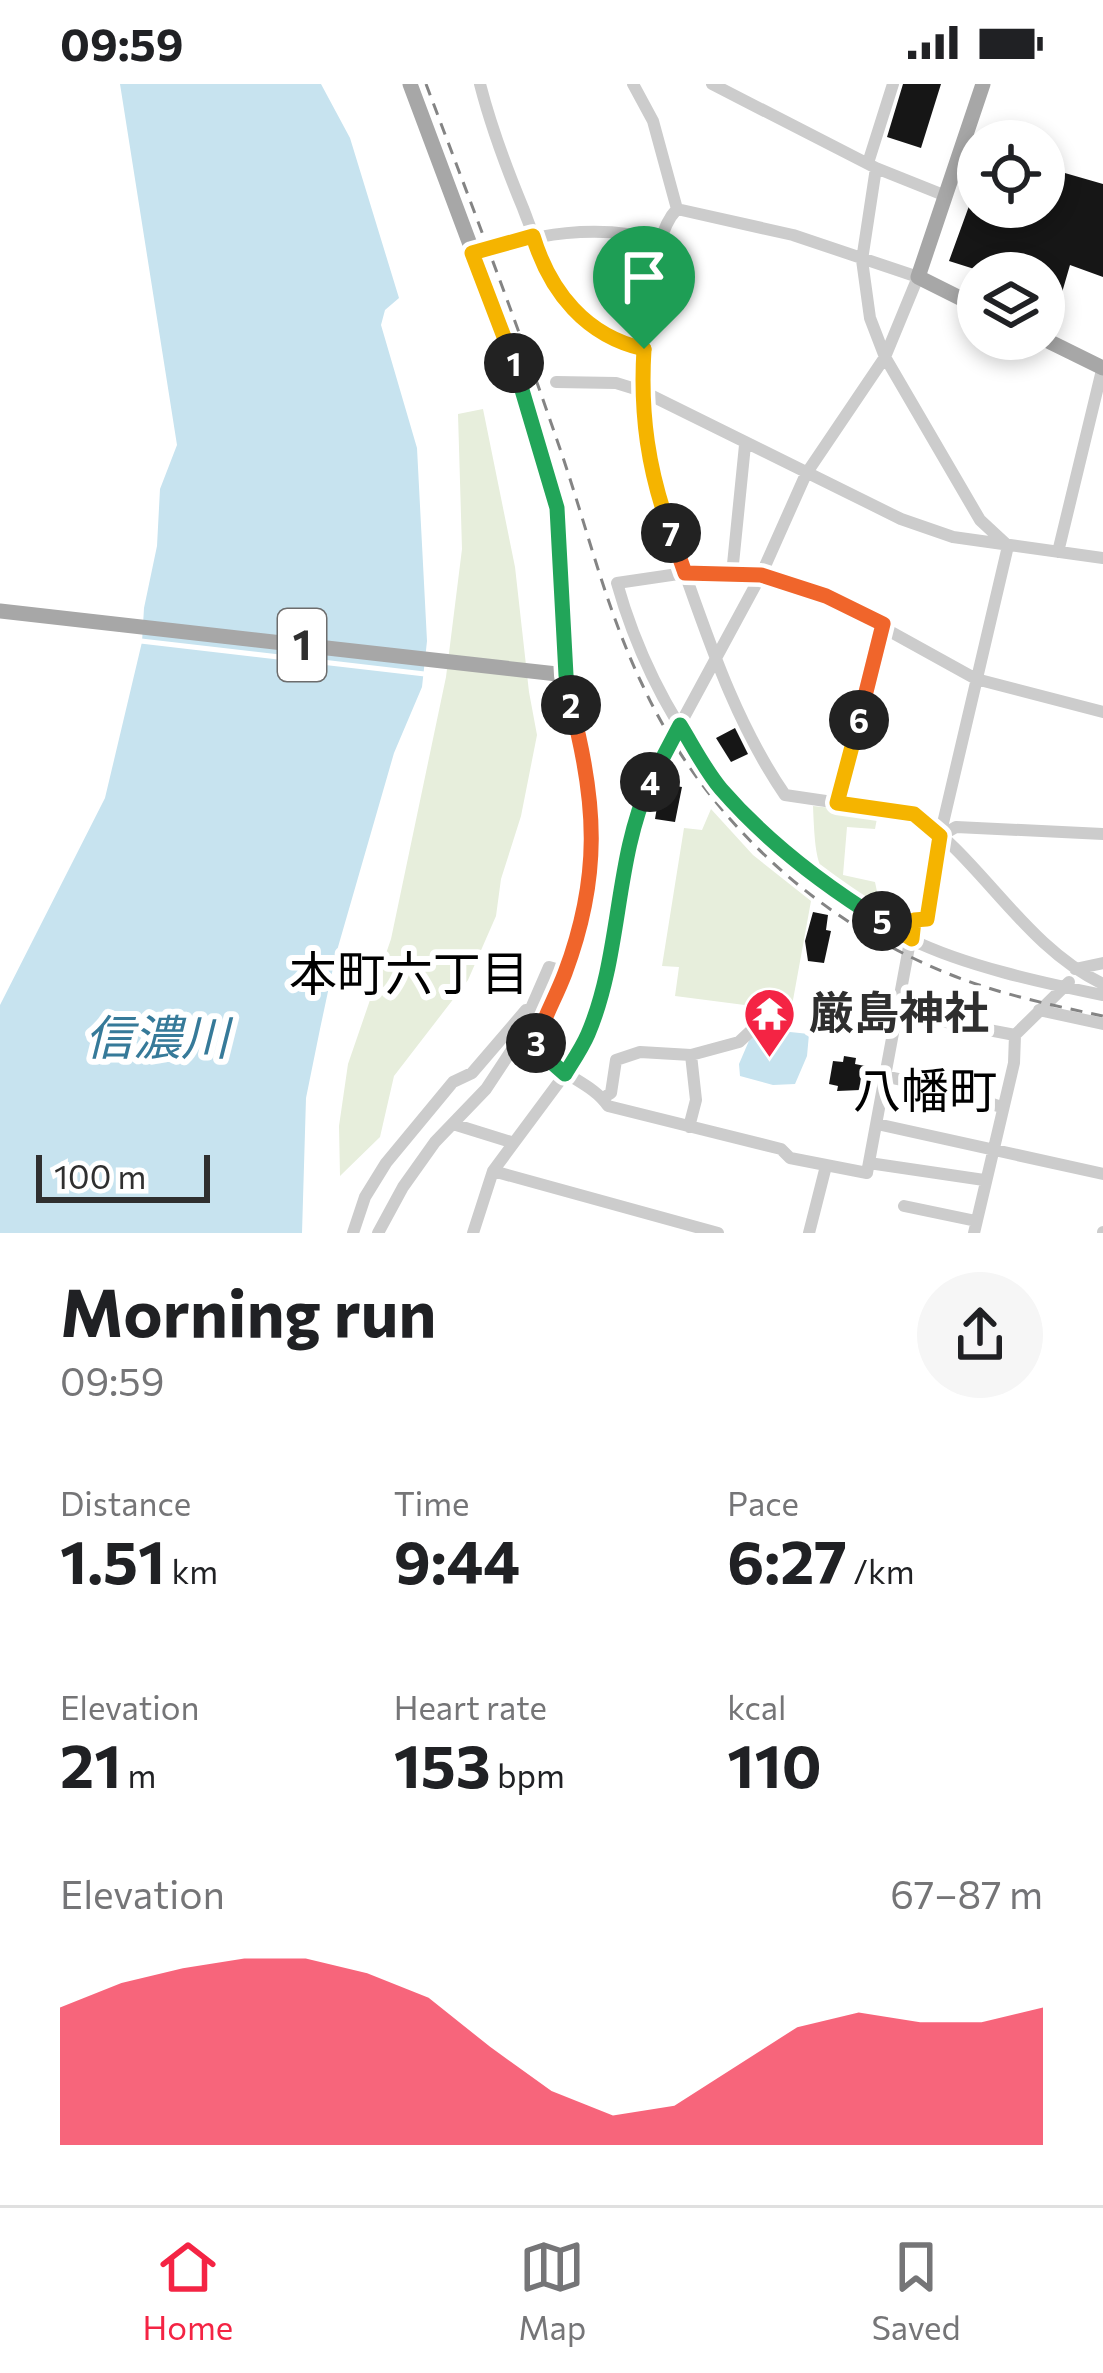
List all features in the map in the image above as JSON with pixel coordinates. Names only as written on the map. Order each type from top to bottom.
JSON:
[{"type":"main road","points":[[410,84],[511,354],[557,508],[560,675]]},
{"type":"main road","points":[[957,297],[918,278],[983,84]]},
{"type":"main road","points":[[1065,349],[1103,367]]},
{"type":"main road","name":"1","points":[[0,611],[560,675]]},
{"type":"street","points":[[480,84],[494,137],[542,264],[555,286],[584,321],[612,340],[644,349]]},
{"type":"street","points":[[633,84],[657,133],[676,209]]},
{"type":"street","points":[[712,84],[872,165],[946,196]]},
{"type":"street","points":[[893,84],[872,165],[862,260],[870,318],[885,357],[980,520],[1007,546]]},
{"type":"street","points":[[676,209],[662,241],[644,349],[642,391],[653,485],[714,660],[765,765],[785,795],[914,814],[1073,970],[1103,984]]},
{"type":"street","points":[[473,1233],[493,1171],[565,1074],[593,1019],[640,809],[761,575],[806,474],[885,357],[918,278],[794,236],[676,209]]},
{"type":"street","points":[[472,253],[533,236],[614,230],[662,241]]},
{"type":"street","points":[[1058,552],[1103,367]]},
{"type":"street","points":[[556,382],[616,383],[642,391],[806,474],[952,537],[1103,558]]},
{"type":"street","points":[[732,574],[745,445]]},
{"type":"street","points":[[560,675],[592,804],[594,841],[566,972],[536,1041],[540,1052],[608,1106],[781,1149],[790,1158],[866,1173],[888,1077],[914,920],[927,919],[940,836],[1007,546]]},
{"type":"street","points":[[1103,712],[976,679],[826,596],[761,575],[685,573],[617,583],[664,704],[718,786],[788,856],[826,887],[912,939],[1103,995]]},
{"type":"street","points":[[837,803],[883,624]]},
{"type":"street","points":[[940,836],[956,827],[1103,834]]},
{"type":"street","points":[[1073,970],[1103,963]]},
{"type":"street","points":[[378,1233],[435,1142],[485,1089],[515,1045],[549,967],[566,972]]},
{"type":"street","points":[[904,1206],[975,1227],[1014,1063],[1015,1035],[1068,986],[1073,970]]},
{"type":"street","points":[[353,1233],[365,1197],[386,1163],[453,1082],[472,1072],[539,994]]},
{"type":"street","points":[[1039,1010],[1103,1024]]},
{"type":"street","points":[[899,1013],[1015,1035]]},
{"type":"street","points":[[603,1098],[611,1093],[616,1060],[640,1052],[691,1054],[739,1042],[755,1028],[780,1021]]},
{"type":"street","points":[[689,1126],[696,1100],[691,1054]]},
{"type":"street","points":[[888,1077],[952,1090],[1001,1107]]},
{"type":"street","points":[[453,1124],[511,1142]]},
{"type":"street","points":[[877,1124],[1103,1174]]},
{"type":"street","points":[[869,1163],[984,1180]]},
{"type":"street","points":[[809,1233],[826,1166]]},
{"type":"street","points":[[493,1171],[718,1233]]},
{"type":"green space","points":[[483,409],[515,567],[537,735],[496,916],[468,980],[394,1076],[380,1137],[340,1176],[339,1126],[348,1064],[391,939],[446,677],[462,549],[458,414]]},
{"type":"green space","points":[[813,806],[878,813],[875,829],[847,827],[843,875],[875,882],[882,916],[825,874],[816,850]]},
{"type":"green space","points":[[711,809],[753,855],[811,901],[791,1011],[675,996],[679,967],[662,966],[684,828],[702,830]]},
{"type":"water","name":"信濃川","points":[[120,84],[321,84],[350,138],[399,298],[385,310],[381,325],[417,448],[427,641],[422,687],[394,753],[336,954],[320,1029],[306,1098],[302,1233],[0,1233],[0,1005],[105,798],[142,642],[157,546],[160,489],[177,445]]},
{"type":"water","points":[[784,1026],[790,1032],[809,1034],[807,1056],[795,1084],[773,1085],[740,1076],[739,1064],[751,1036]]},
{"type":"pier","points":[[137,638],[429,672],[429,677],[136,643]]},
{"type":"building","points":[[903,84],[941,84],[921,148],[887,137]]},
{"type":"building","points":[[1065,173],[1103,184],[1103,277],[1070,265],[1065,282],[1065,252],[957,252],[957,264],[949,261],[961,228],[1065,228]]},
{"type":"building","points":[[735,728],[748,754],[731,762],[716,738]]},
{"type":"building","points":[[669,785],[682,787],[675,822],[655,819],[659,795],[668,796]]},
{"type":"building","points":[[813,912],[828,915],[826,930],[831,931],[824,963],[808,961],[805,941]]},
{"type":"building","points":[[844,1056],[865,1066],[860,1090],[837,1091],[838,1086],[829,1084],[833,1061],[843,1062]]},
{"type":"railway","points":[[426,84],[542,398],[617,625],[668,734],[699,780],[773,863],[862,930],[962,979],[1103,1016]]},
{"type":"place","name":"厳島神社","points":[[770,1059]]},
{"type":"district","name":"本町六丁目","points":[[409,974]]},
{"type":"district","name":"八幡町","points":[[925,1091]]},
{"type":"route","points":[[533,236],[555,286],[584,321],[612,340],[644,349],[645,442],[653,485],[685,573],[761,575],[826,596],[883,624],[837,803],[914,814],[940,836],[927,919],[914,920],[912,939],[826,887],[788,856],[718,786],[680,725],[640,809],[601,991],[586,1037],[565,1074],[540,1052],[536,1041],[566,972],[580,921],[594,841],[592,804],[568,693],[557,508],[511,354],[472,253],[533,236]]}]
